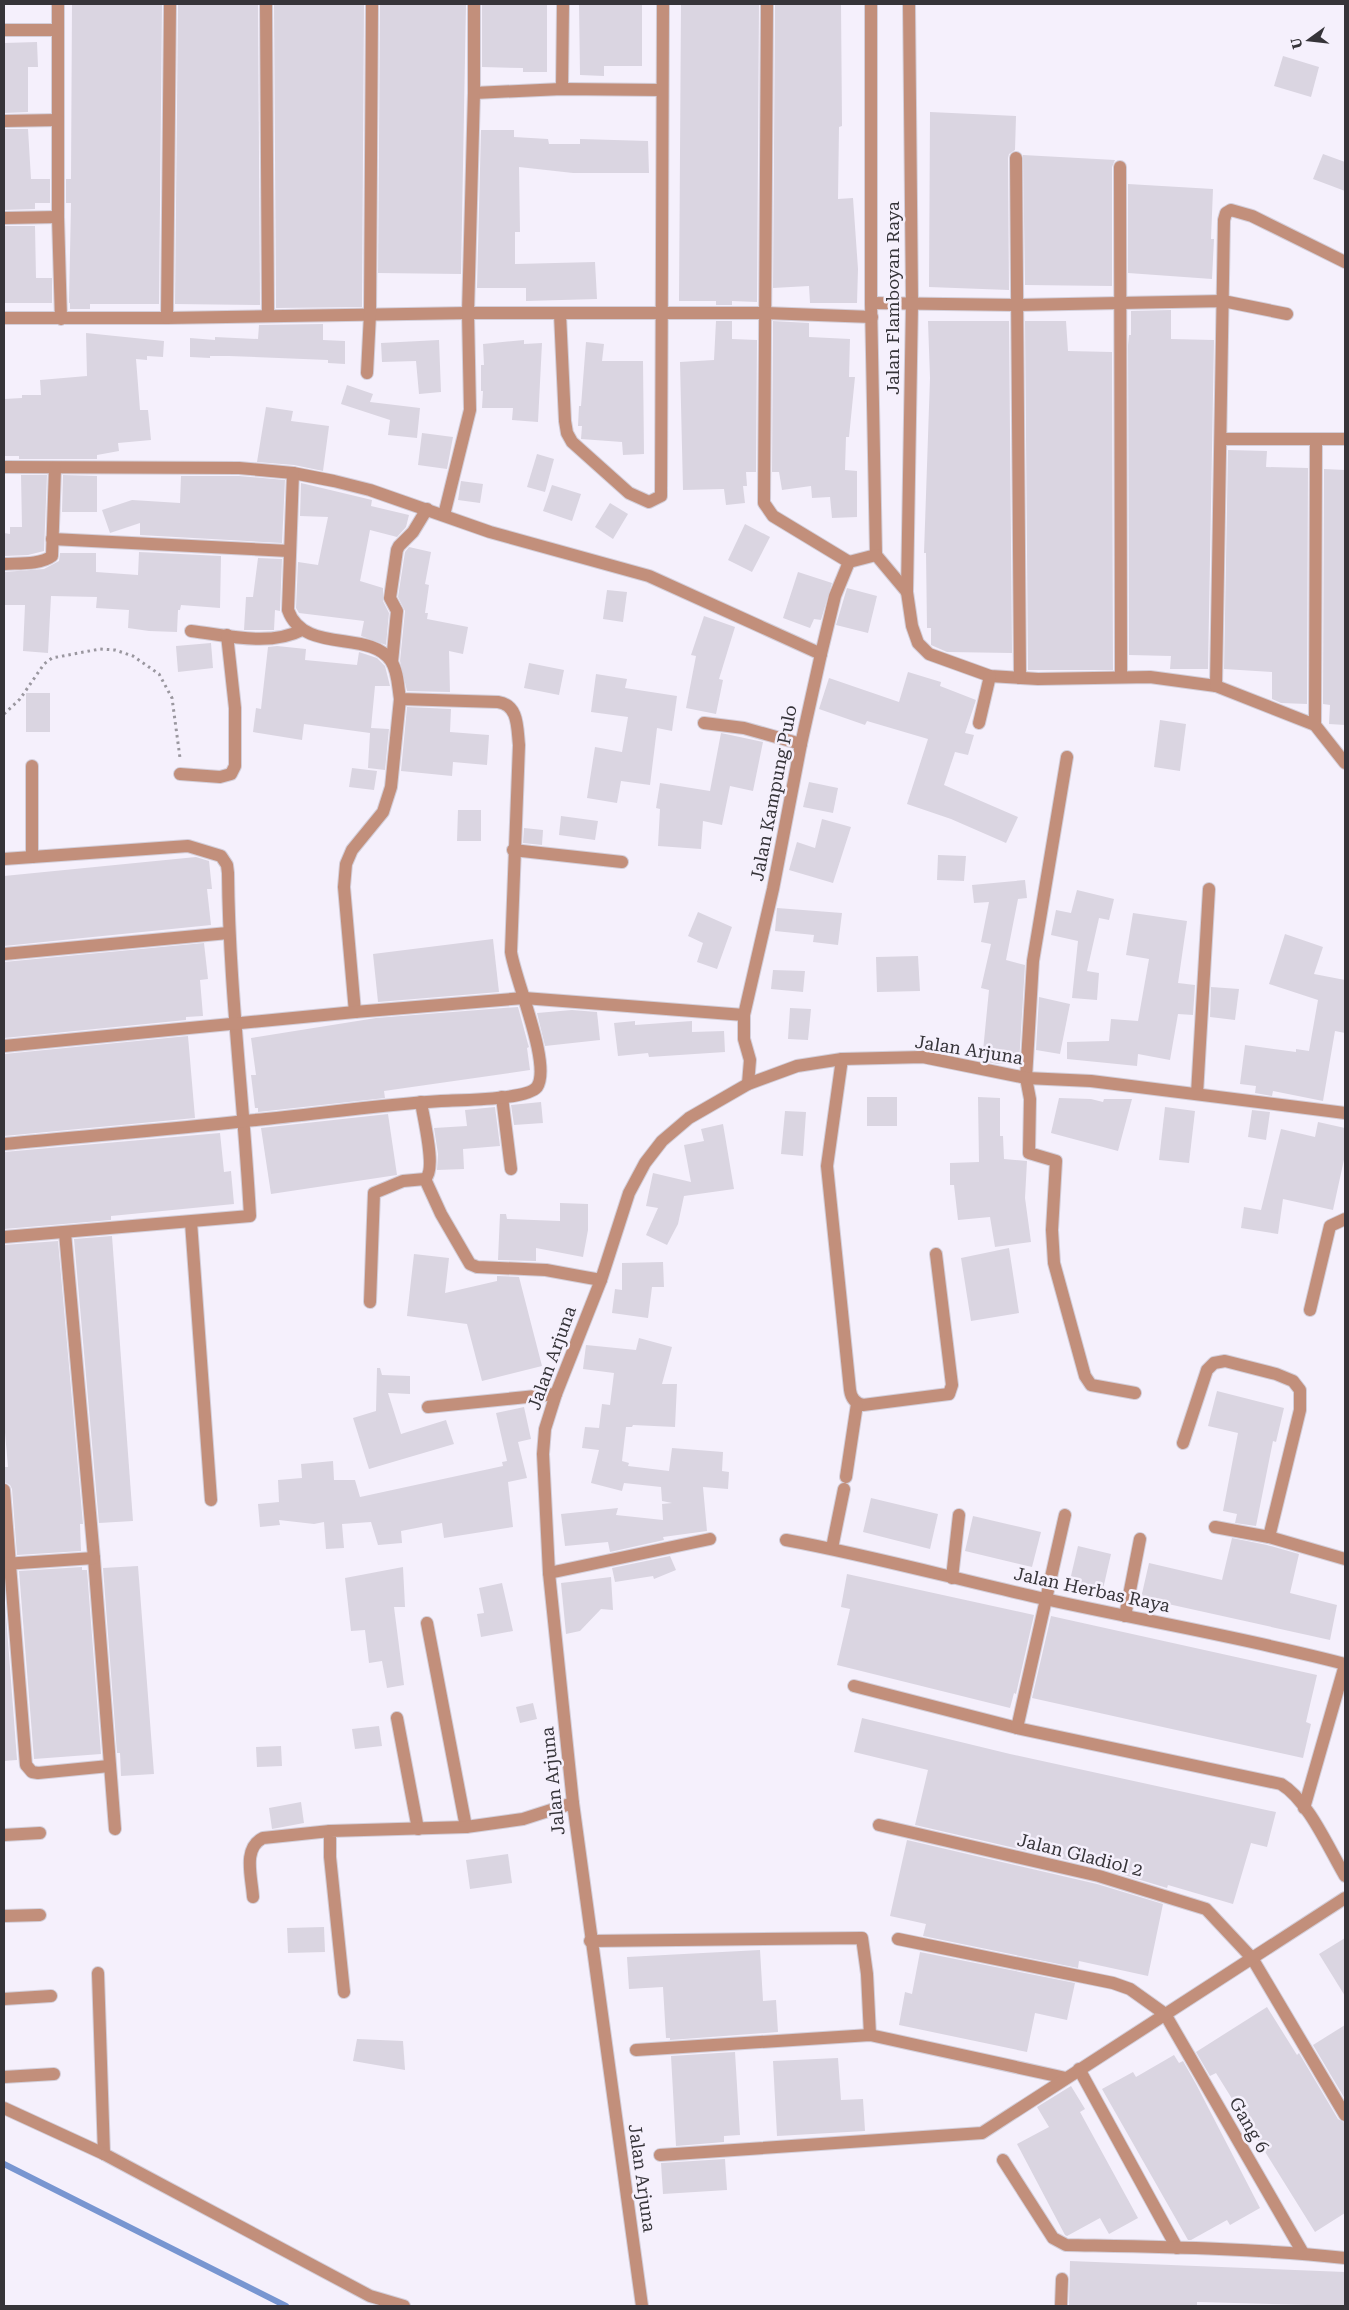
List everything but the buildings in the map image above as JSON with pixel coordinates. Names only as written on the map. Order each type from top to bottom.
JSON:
[{"type":"street","points":[[58,4],[58,217],[61,319]]},
{"type":"street","points":[[167,318],[170,4]]},
{"type":"street","points":[[266,4],[268,316]]},
{"type":"street","points":[[367,373],[370,314],[372,4]]},
{"type":"street","points":[[444,515],[470,410],[468,312],[474,93],[474,4]]},
{"type":"street","points":[[562,89],[563,4]]},
{"type":"street","points":[[560,314],[567,433],[572,442],[629,493],[649,502],[661,496],[663,4]]},
{"type":"street","points":[[767,4],[764,503],[772,516],[849,562],[876,555],[907,592]]},
{"type":"street","name":"Jalan Flamboyan Raya","points":[[871,4],[871,303],[876,555]]},
{"type":"street","name":"Jalan Flamboyan Raya","points":[[909,4],[912,303],[907,592],[912,626],[918,643],[929,654],[990,676],[1020,678],[1150,677],[1216,686],[1315,725]]},
{"type":"street","points":[[4,30],[58,30]]},
{"type":"street","points":[[474,93],[562,89],[662,90]]},
{"type":"street","points":[[4,121],[58,120]]},
{"type":"street","points":[[1016,158],[1020,678]]},
{"type":"street","points":[[1120,167],[1122,303],[1121,676]]},
{"type":"street","points":[[1216,686],[1224,220],[1226,213],[1231,210],[1252,216],[1345,262]]},
{"type":"street","points":[[4,218],[58,217]]},
{"type":"street","points":[[871,303],[1017,305],[1223,301],[1287,314]]},
{"type":"street","points":[[4,318],[167,318],[468,312],[560,314],[662,312],[766,313],[872,317]]},
{"type":"street","points":[[1221,439],[1345,439]]},
{"type":"street","points":[[1316,439],[1315,725],[1345,764]]},
{"type":"street","points":[[4,467],[239,468],[293,472],[370,490],[490,532],[649,576],[821,654]]},
{"type":"street","points":[[4,564],[47,560],[52,556],[55,468]]},
{"type":"street","points":[[293,472],[288,610],[292,622],[306,633],[373,648],[385,654],[392,662]]},
{"type":"street","points":[[355,1012],[344,887],[346,864],[352,850],[383,812],[391,787],[400,699],[392,662],[397,612],[390,598],[397,550],[413,532],[427,509]]},
{"type":"street","points":[[52,539],[289,552]]},
{"type":"street","name":"Jalan Kampung Pulo","points":[[748,1084],[750,1060],[744,1039],[744,1015],[773,889],[801,744],[821,654],[835,596],[849,562]]},
{"type":"street","points":[[191,631],[272,640],[290,636],[302,630]]},
{"type":"street","points":[[180,774],[220,776],[231,774],[235,766],[235,708],[227,635]]},
{"type":"street","points":[[979,723],[990,676]]},
{"type":"street","points":[[4,1144],[245,1122],[421,1102],[502,1097],[531,1092],[538,1086],[542,1075],[538,1053],[524,998],[513,968],[511,952],[513,850],[519,745],[515,716],[512,709],[506,703],[400,699]]},
{"type":"street","points":[[704,723],[744,728],[801,744]]},
{"type":"street","points":[[1067,757],[1033,961],[1026,1078],[1030,1099],[1029,1153],[1056,1161],[1052,1230],[1054,1263],[1085,1376],[1091,1385],[1135,1393]]},
{"type":"street","points":[[32,766],[32,857]]},
{"type":"street","points":[[4,859],[188,846],[221,856],[227,865],[228,933],[234,1024],[245,1122],[250,1216],[4,1237]]},
{"type":"street","points":[[513,850],[622,862]]},
{"type":"street","points":[[1197,1094],[1208,889]]},
{"type":"street","points":[[4,954],[228,933]]},
{"type":"street","points":[[4,1046],[355,1012],[524,998],[744,1015]]},
{"type":"street","name":"Jalan Arjuna","points":[[642,2306],[623,2158],[590,1941],[573,1804],[549,1573],[543,1454],[545,1429],[556,1394],[601,1280],[629,1193],[645,1163],[662,1141],[689,1118],[748,1084],[797,1066],[842,1059],[922,1057],[1026,1078],[1091,1081],[1345,1113]]},
{"type":"street","points":[[842,1059],[828,1166],[850,1390],[851,1396],[857,1404],[863,1405],[949,1394],[952,1385],[936,1254]]},
{"type":"street","name":"Jalan Kampung Pulo","points":[[750,1060],[763,1077]]},
{"type":"street","points":[[502,1097],[511,1169]]},
{"type":"street","points":[[421,1102],[429,1154],[430,1173],[426,1179]]},
{"type":"street","points":[[426,1179],[441,1214],[470,1264],[477,1267],[546,1270],[601,1280]]},
{"type":"street","points":[[370,1302],[374,1193],[403,1181],[426,1179]]},
{"type":"street","points":[[1310,1310],[1330,1226],[1345,1219]]},
{"type":"street","points":[[191,1222],[212,1500]]},
{"type":"street","points":[[66,1233],[115,1829]]},
{"type":"street","points":[[1183,1443],[1207,1370],[1214,1363],[1232,1363],[1293,1381],[1300,1390],[1300,1410],[1269,1537]]},
{"type":"street","points":[[428,1407],[556,1394]]},
{"type":"street","points":[[832,1548],[845,1483],[857,1404]]},
{"type":"street","points":[[4,1490],[7,1564],[24,1756],[28,1769],[38,1772],[109,1766]]},
{"type":"street","points":[[952,1578],[959,1515]]},
{"type":"street","points":[[1017,1728],[1065,1515]]},
{"type":"street","points":[[1215,1527],[1269,1537],[1345,1560]]},
{"type":"street","points":[[549,1573],[710,1539]]},
{"type":"street","points":[[1125,1616],[1140,1539]]},
{"type":"street","name":"Jalan Herbas Raya","points":[[786,1540],[832,1548],[1046,1600],[1273,1645],[1345,1664]]},
{"type":"street","points":[[7,1564],[94,1558]]},
{"type":"street","points":[[427,1623],[466,1827]]},
{"type":"street","points":[[1304,1808],[1345,1664]]},
{"type":"street","points":[[854,1686],[1017,1728],[1280,1784],[1292,1793],[1304,1808],[1345,1876]]},
{"type":"street","points":[[397,1718],[418,1829]]},
{"type":"street","points":[[253,1897],[250,1855],[252,1847],[262,1838],[330,1831],[466,1827],[523,1819],[573,1804]]},
{"type":"street","name":"Jalan Gladiol 2","points":[[879,1825],[1099,1876],[1202,1907],[1219,1921],[1252,1958],[1345,2115]]},
{"type":"street","points":[[330,1831],[330,1857],[344,1992]]},
{"type":"street","points":[[4,1835],[40,1833]]},
{"type":"street","points":[[660,2155],[982,2133],[1345,1898]]},
{"type":"street","points":[[4,1916],[40,1914]]},
{"type":"street","points":[[590,1941],[862,1938],[867,1974],[870,2035]]},
{"type":"street","points":[[898,1939],[1113,1983],[1130,1989],[1165,2014]]},
{"type":"street","points":[[98,1973],[104,2154]]},
{"type":"street","points":[[4,1999],[51,1996]]},
{"type":"street","name":"Gang 6","points":[[1165,2014],[1303,2253]]},
{"type":"street","points":[[636,2050],[870,2035],[1066,2078]]},
{"type":"street","points":[[1079,2069],[1177,2248]]},
{"type":"street","points":[[4,2077],[54,2074]]},
{"type":"street","points":[[4,2108],[104,2154],[370,2296],[404,2306]]},
{"type":"street","points":[[1003,2160],[1053,2238],[1066,2245],[1303,2253],[1345,2258]]},
{"type":"street","points":[[1061,2306],[1062,2279]]},
{"type":"path","points":[[4,714],[20,698],[44,664],[52,658],[100,649],[115,650],[133,656],[159,674],[172,698],[180,748],[180,774]]},
{"type":"waterway","points":[[4,2164],[286,2306]]}]
